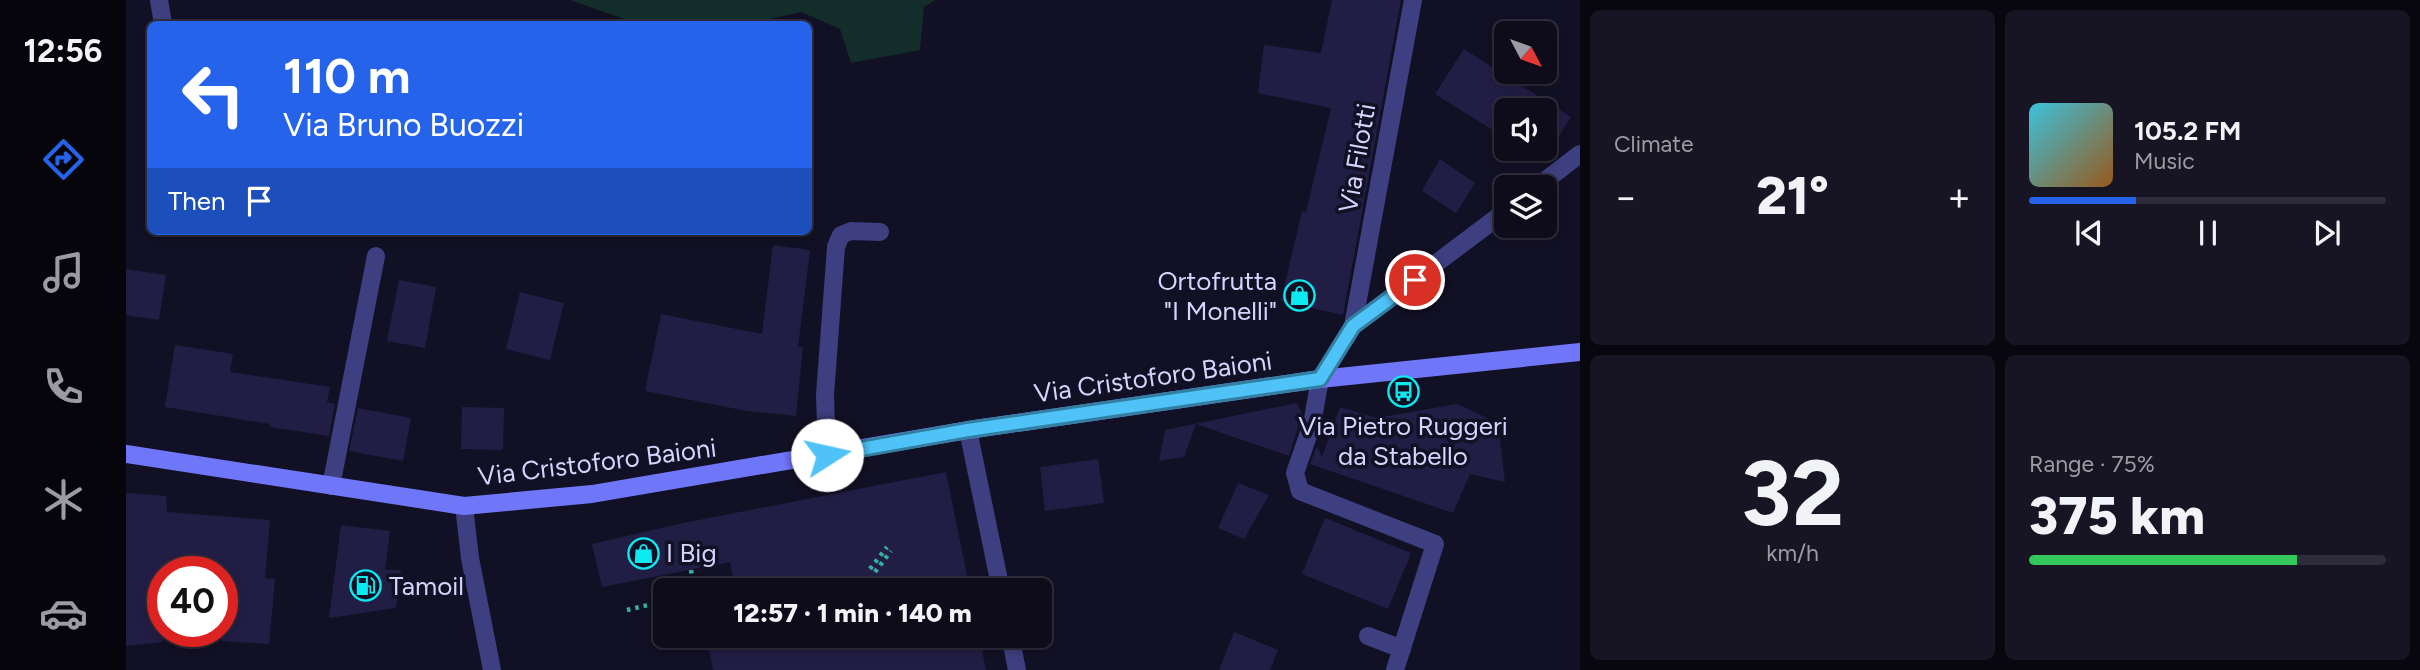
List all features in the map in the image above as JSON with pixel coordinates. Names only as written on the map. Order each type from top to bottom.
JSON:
[{"type":"street","points":[[159,0],[162,21]]},
{"type":"street","name":"Via Filotti","points":[[1353,326],[1413,0]]},
{"type":"street","points":[[1553,175],[1580,154]]},
{"type":"street","points":[[1395,670],[1435,544],[1300,491],[1295,472],[1312,424],[1320,379],[1353,326],[1494,220]]},
{"type":"street","points":[[827,455],[825,396],[836,247],[841,235],[852,231],[880,232]]},
{"type":"street","points":[[331,486],[376,256]]},
{"type":"street","points":[[1320,379],[1580,352]]},
{"type":"street","name":"Via Cristoforo Baioni","points":[[126,454],[464,506],[592,495],[968,430],[1320,379]]},
{"type":"street","points":[[968,430],[999,578]]},
{"type":"street","points":[[464,506],[470,558],[492,670]]},
{"type":"street","points":[[1368,636],[1402,649]]},
{"type":"street","points":[[1013,648],[1017,670]]},
{"type":"path","points":[[872,571],[889,549]]},
{"type":"path","points":[[691,570],[692,578]]},
{"type":"path","points":[[627,610],[653,603]]},
{"type":"green space","points":[[570,0],[935,0],[924,7],[920,50],[851,63],[840,29],[801,12],[762,21],[630,21]]},
{"type":"building","points":[[1332,0],[1401,0],[1343,315],[1281,301],[1302,211],[1306,212],[1331,108],[1258,93],[1264,45],[1321,53]]},
{"type":"building","points":[[1464,49],[1494,68],[1494,84],[1519,84],[1541,98],[1494,98],[1494,131],[1435,94]]},
{"type":"building","points":[[1557,108],[1571,117],[1557,140]]},
{"type":"building","points":[[1440,159],[1475,183],[1456,213],[1422,191]]},
{"type":"building","points":[[773,245],[810,250],[798,347],[803,347],[796,416],[747,411],[645,391],[661,314],[762,334]]},
{"type":"building","points":[[126,269],[166,275],[159,320],[126,315]]},
{"type":"building","points":[[399,280],[436,287],[425,348],[387,341]]},
{"type":"building","points":[[520,292],[564,303],[550,360],[506,349]]},
{"type":"building","points":[[175,345],[233,354],[230,372],[330,387],[327,402],[335,404],[329,436],[165,407]]},
{"type":"building","points":[[1297,403],[1302,414],[1289,456],[1196,424],[1184,457],[1159,461],[1165,430]]},
{"type":"building","points":[[1457,404],[1498,423],[1505,482],[1470,474],[1453,513],[1310,464],[1317,446],[1322,457],[1340,407],[1376,418]]},
{"type":"building","points":[[462,407],[504,408],[503,450],[461,449]]},
{"type":"building","points":[[358,408],[411,418],[403,461],[349,451]]},
{"type":"building","points":[[1098,459],[1104,503],[1045,511],[1040,467]]},
{"type":"building","points":[[946,472],[968,578],[733,578],[730,562],[602,587],[592,544],[683,523]]},
{"type":"building","points":[[1238,483],[1269,495],[1244,539],[1218,528]]},
{"type":"building","points":[[126,493],[166,496],[167,512],[270,520],[265,578],[275,579],[269,644],[238,642],[238,556],[147,556],[147,644],[126,646]]},
{"type":"building","points":[[1325,518],[1411,553],[1388,609],[1302,574]]},
{"type":"building","name":"Tamoil","points":[[341,525],[390,531],[385,570],[401,570],[396,608],[329,618]]},
{"type":"building","points":[[1234,632],[1278,650],[1270,670],[1219,670]]},
{"type":"building","points":[[709,648],[982,648],[986,670],[713,670]]},
{"type":"place","name":"Ortofrutta \"I Monelli\"","points":[[1300,296]]},
{"type":"place","name":"Via Pietro Ruggeri da Stabello","points":[[1403,391]]},
{"type":"place","name":"I Big","points":[[643,553]]},
{"type":"place","name":"Tamoil","points":[[366,586]]},
{"type":"route","points":[[827,455],[968,430],[1320,379],[1353,326],[1415,280]]}]
